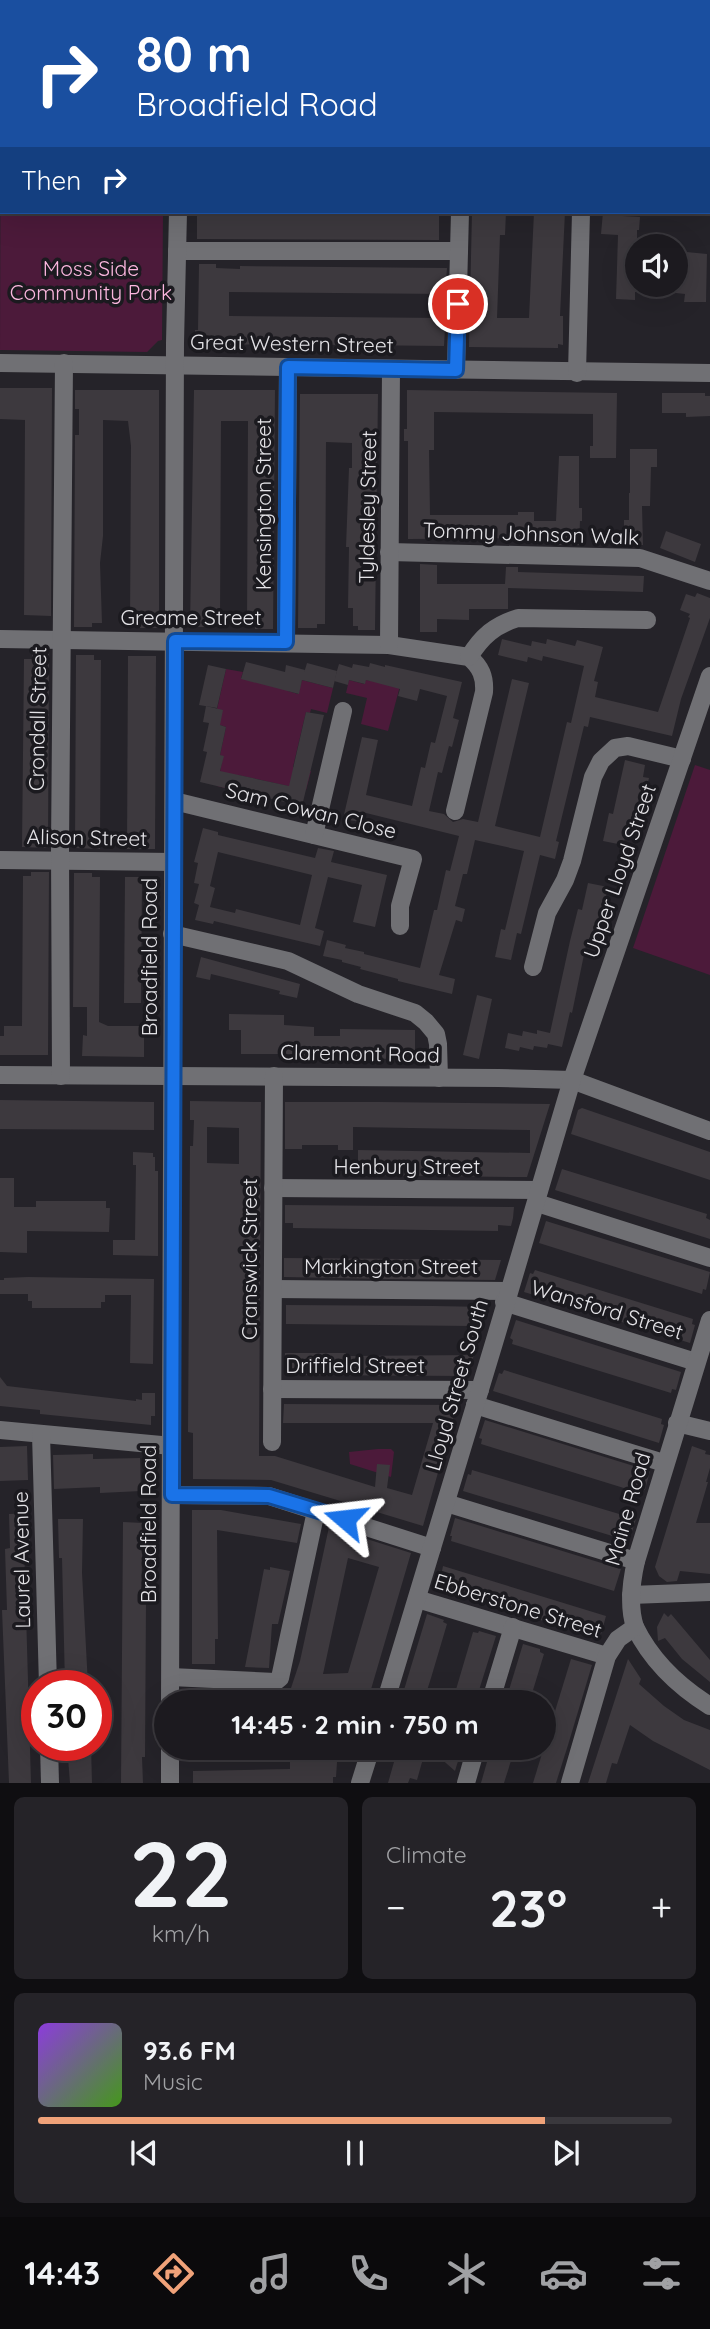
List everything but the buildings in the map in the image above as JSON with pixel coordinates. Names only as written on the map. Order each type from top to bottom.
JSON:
[{"type":"street","name":"Broadfield Road","points":[[170,1690],[178,214]]},
{"type":"street","points":[[456,370],[460,214]]},
{"type":"street","points":[[577,373],[581,214]]},
{"type":"street","points":[[177,251],[459,251]]},
{"type":"street","name":"Great Western Street","points":[[0,363],[710,373]]},
{"type":"street","name":"Crondall Street","points":[[61,1076],[64,363]]},
{"type":"street","name":"Kensington Street","points":[[286,642],[288,367]]},
{"type":"street","name":"Tyldesley Street","points":[[389,645],[391,369]]},
{"type":"street","name":"Tommy Johnson Walk","points":[[389,552],[640,558],[710,581]]},
{"type":"street","points":[[455,811],[484,692],[479,666],[469,657],[478,642],[503,623],[519,618],[647,620]]},
{"type":"street","name":"Greame Street","points":[[0,639],[389,645],[469,657]]},
{"type":"street","name":"Upper Lloyd Street","points":[[572,1080],[710,676]]},
{"type":"street","points":[[314,835],[343,710]]},
{"type":"street","points":[[533,967],[547,914],[572,861],[593,777],[601,761],[615,748],[628,746],[682,759]]},
{"type":"street","name":"Sam Cowan Close","points":[[174,801],[413,859],[400,906],[400,926]]},
{"type":"street","name":"Alison Street","points":[[0,860],[174,862]]},
{"type":"street","points":[[172,934],[288,961],[358,994],[415,1013],[426,1021],[436,1034],[439,1078]]},
{"type":"street","name":"Claremont Road","points":[[0,1075],[572,1080],[710,1131]]},
{"type":"street","name":"Cranswick Street","points":[[272,1443],[274,1076]]},
{"type":"street","name":"Lloyd Street South","points":[[389,1690],[572,1080]]},
{"type":"street","name":"Henbury Street","points":[[273,1188],[538,1197],[710,1258]]},
{"type":"street","name":"Markington Street","points":[[273,1289],[506,1296]]},
{"type":"street","name":"Wansford Street","points":[[506,1296],[696,1362]]},
{"type":"street","name":"Maine Road","points":[[635,1627],[631,1595],[636,1561],[710,1320]]},
{"type":"street","name":"Driffield Street","points":[[272,1389],[477,1397],[664,1463]]},
{"type":"street","points":[[677,1423],[710,1431]]},
{"type":"street","points":[[0,1430],[172,1446]]},
{"type":"street","name":"Laurel Avenue","points":[[41,1434],[48,1670]]},
{"type":"street","points":[[172,1495],[269,1496],[432,1548]]},
{"type":"street","points":[[446,1503],[636,1561]]},
{"type":"street","points":[[170,1678],[275,1682],[280,1678],[316,1511]]},
{"type":"street","points":[[631,1595],[710,1592]]},
{"type":"street","name":"Ebberstone Street","points":[[417,1599],[607,1656]]},
{"type":"street","points":[[570,1783],[607,1656],[618,1639],[635,1627],[653,1658],[686,1691],[710,1706]]},
{"type":"street","points":[[494,1690],[513,1628]]},
{"type":"street","points":[[170,1760],[170,1783]]},
{"type":"street","points":[[360,1783],[367,1760]]},
{"type":"street","points":[[466,1783],[473,1760]]},
{"type":"street","points":[[49,1761],[50,1783]]},
{"type":"green space","name":"Moss Side Community Park","points":[[0,214],[163,214],[162,340],[147,352],[0,350]]},
{"type":"green space","points":[[226,669],[243,672],[241,678],[290,683],[288,691],[298,694],[302,680],[333,688],[327,713],[311,709],[310,713],[306,712],[293,767],[311,771],[306,790],[238,775],[233,790],[217,786],[226,727],[220,725],[217,709]]},
{"type":"green space","points":[[349,680],[364,684],[366,680],[400,686],[388,731],[361,724],[367,698],[346,693]]},
{"type":"green space","points":[[695,765],[710,770],[710,975],[633,948]]},
{"type":"green space","points":[[391,1449],[394,1452],[391,1477],[350,1464],[349,1452]]},
{"type":"route","points":[[345,1519],[269,1496],[172,1495],[175,641],[286,642],[288,367],[456,370],[458,304]]}]
